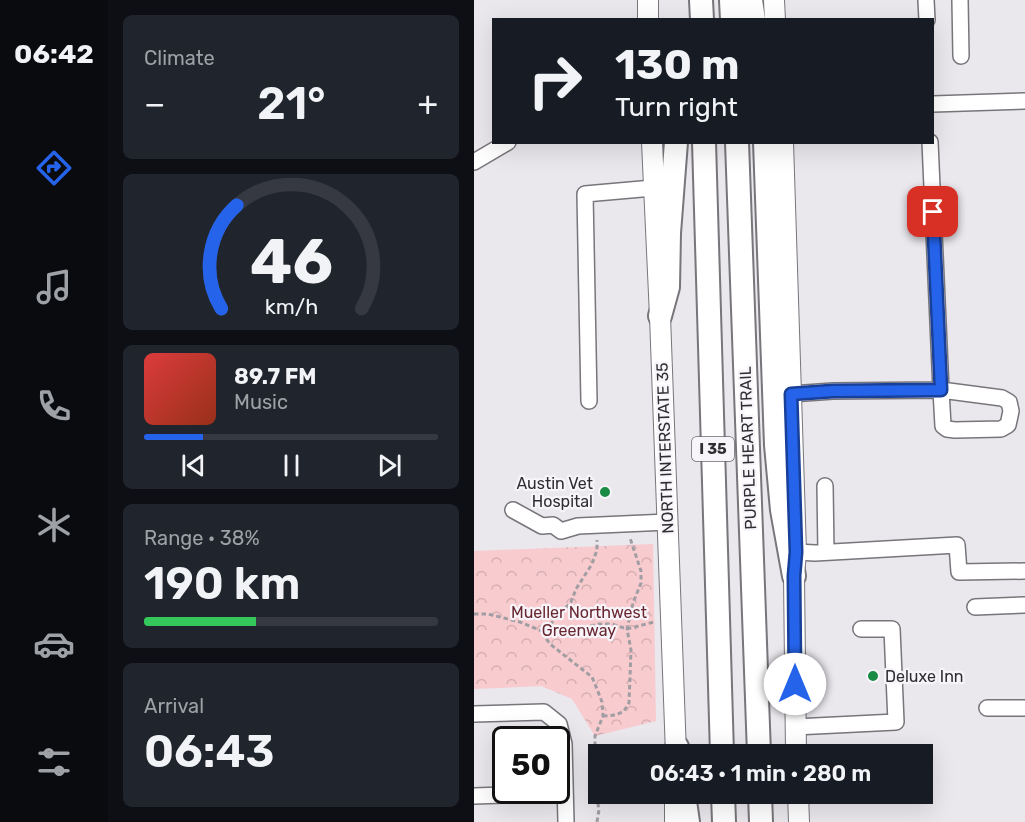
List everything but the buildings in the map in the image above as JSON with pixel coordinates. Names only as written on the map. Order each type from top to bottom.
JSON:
[{"type":"highway","points":[[701,0],[702,18]]},
{"type":"highway","points":[[731,0],[732,18]]},
{"type":"highway","points":[[751,0],[754,18]]},
{"type":"highway","points":[[660,316],[668,286],[669,233],[676,144]]},
{"type":"highway","name":"I 35","points":[[704,144],[722,744]]},
{"type":"highway","name":"PURPLE HEART TRAIL","points":[[737,144],[759,744]]},
{"type":"highway","points":[[765,144],[777,445],[782,510],[794,576]]},
{"type":"highway","points":[[685,804],[688,822]]},
{"type":"highway","points":[[723,804],[724,822]]},
{"type":"highway","points":[[760,804],[761,822]]},
{"type":"main road","points":[[648,0],[648,18]]},
{"type":"main road","points":[[774,0],[776,18]]},
{"type":"main road","name":"NORTH INTERSTATE 35","points":[[652,144],[677,744]]},
{"type":"main road","points":[[783,144],[796,552],[794,576],[796,744]]},
{"type":"main road","points":[[675,804],[675,822]]},
{"type":"main road","points":[[798,804],[799,822]]},
{"type":"street","points":[[926,0],[927,18]]},
{"type":"street","points":[[960,0],[962,56]]},
{"type":"street","points":[[934,104],[1025,101]]},
{"type":"street","points":[[474,162],[505,144]]},
{"type":"street","points":[[791,394],[833,391],[941,390],[1002,398],[1009,402],[1011,411],[1008,424],[1001,429],[946,429],[943,426],[941,390],[930,144]]},
{"type":"street","points":[[589,401],[585,194],[653,188]]},
{"type":"street","points":[[825,486],[826,552]]},
{"type":"street","points":[[513,510],[542,526],[553,525],[561,531],[578,526],[668,522]]},
{"type":"street","points":[[796,552],[957,545],[959,572],[1025,571]]},
{"type":"street","points":[[975,606],[1025,605]]},
{"type":"street","points":[[795,727],[896,722],[892,629],[861,629]]},
{"type":"street","points":[[987,708],[1025,708]]},
{"type":"street","points":[[474,714],[544,712],[560,726]]},
{"type":"street","points":[[474,796],[492,795]]},
{"type":"street","points":[[565,804],[566,822]]},
{"type":"path","points":[[603,716],[616,715],[624,711],[629,703],[631,650],[627,629],[633,603],[641,583],[640,571],[630,539],[629,524]]},
{"type":"path","points":[[544,632],[571,602],[576,589],[592,564],[597,550],[596,525]]},
{"type":"path","points":[[474,614],[488,614],[520,622],[544,632],[569,631],[599,624],[612,624],[627,629],[656,621]]},
{"type":"path","points":[[544,632],[550,644],[592,677],[602,702],[603,716],[595,736],[596,744]]},
{"type":"path","points":[[597,822],[598,804]]},
{"type":"green space","name":"Mueller Northwest Greenway","points":[[653,544],[656,721],[595,736],[572,699],[541,686],[474,689],[474,551]]},
{"type":"place","name":"Austin Vet Hospital","points":[[605,492]]},
{"type":"place","name":"Deluxe Inn","points":[[873,676]]},
{"type":"route","points":[[795,684],[794,576],[796,552],[791,394],[833,391],[941,390],[933,212]]}]
